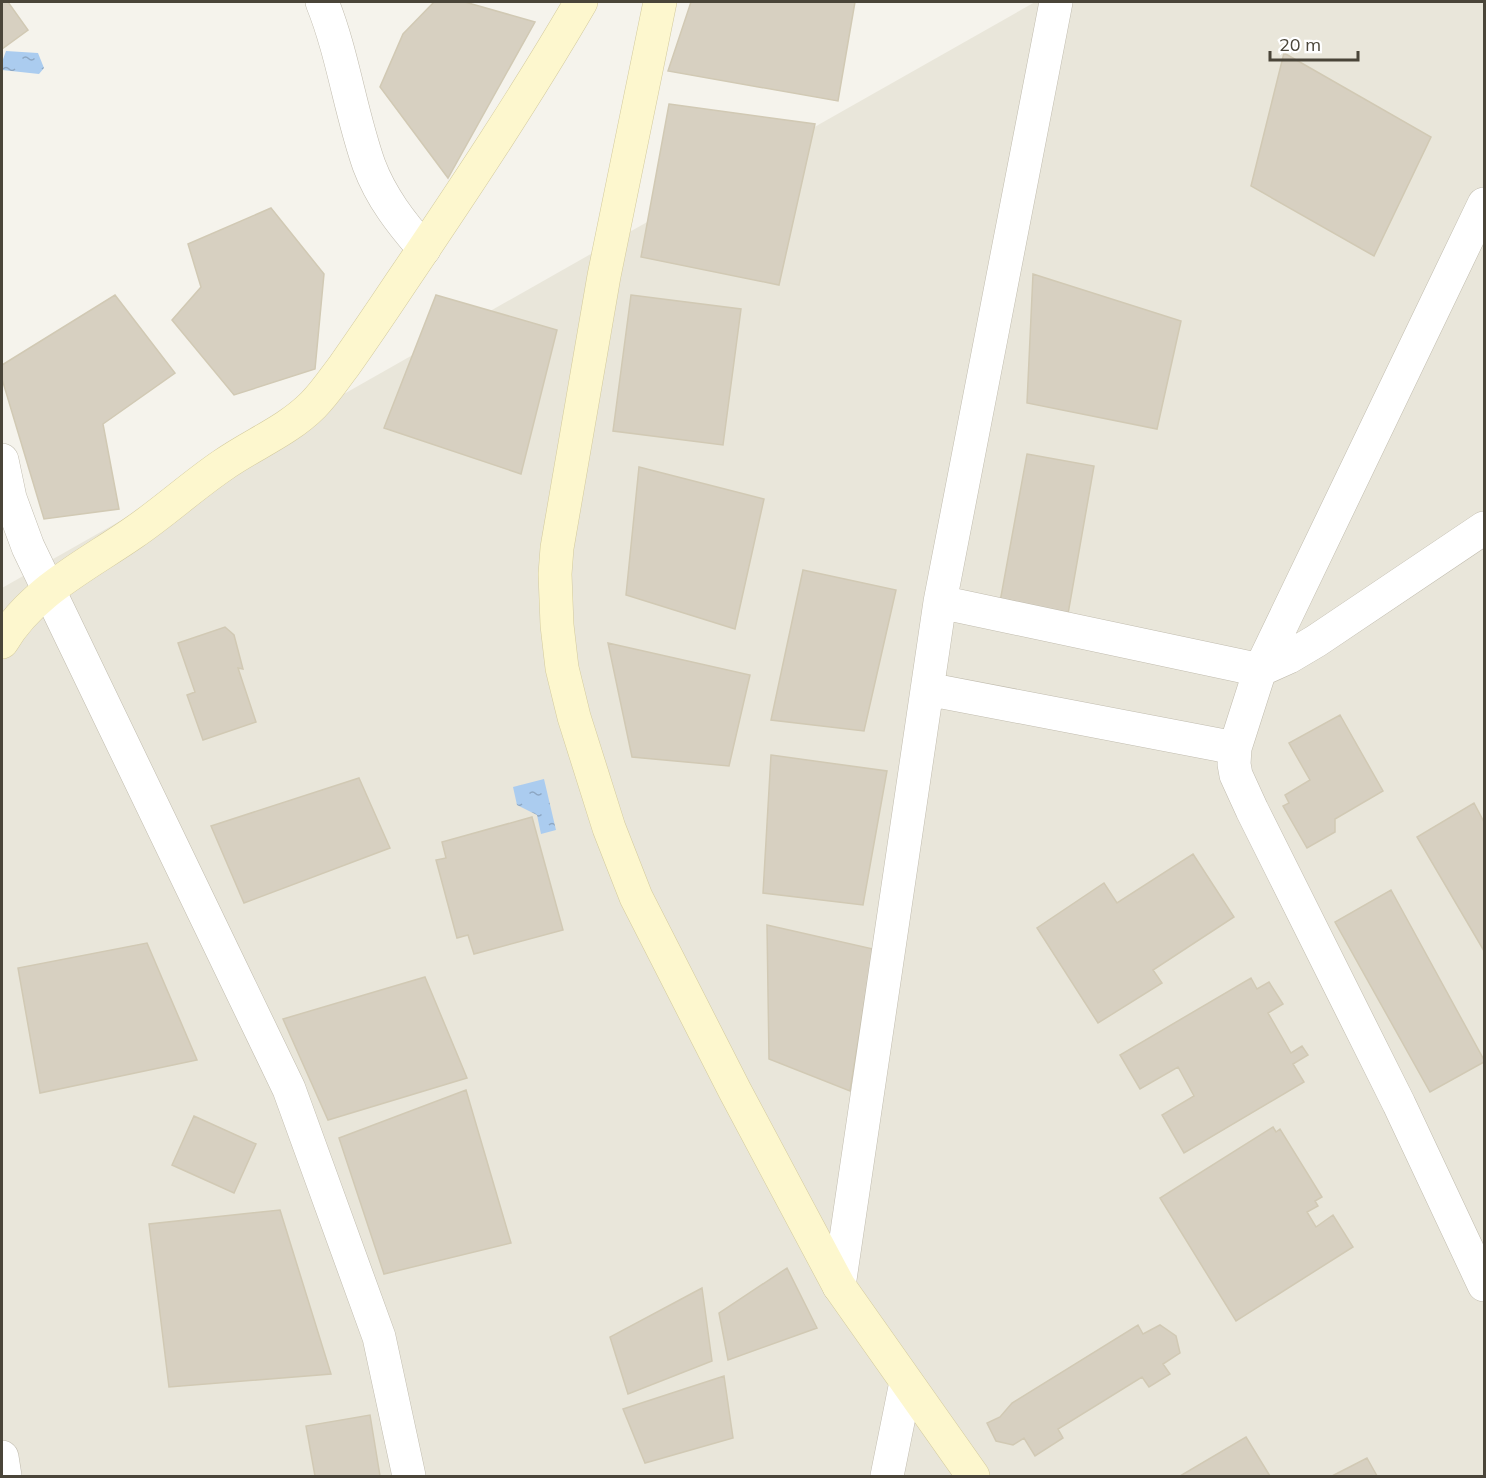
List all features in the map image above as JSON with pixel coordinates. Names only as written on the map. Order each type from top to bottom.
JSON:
[{"type":"street","points":[[322,2],[339,52],[352,110],[370,166],[388,204],[424,249]]},
{"type":"street","points":[[2,642],[7,632],[30,606],[49,589],[134,532],[223,465],[297,420],[314,404],[330,386],[424,249],[537,76],[581,2]]},
{"type":"street","points":[[660,2],[604,276],[561,520],[555,574],[562,668],[574,717],[609,828],[636,897],[839,1286],[973,1476]]},
{"type":"street","points":[[839,1286],[940,602],[1056,2]]},
{"type":"street","points":[[1482,216],[1260,670],[1234,748],[1234,764],[1236,776],[1399,1104],[1485,1285]]},
{"type":"street","points":[[2,460],[10,498],[32,556],[289,1089],[379,1337],[409,1476]]},
{"type":"street","points":[[940,602],[1260,670],[1316,641],[1485,528]]},
{"type":"street","points":[[927,689],[1234,748]]},
{"type":"street","points":[[887,1476],[906,1382]]},
{"type":"street","points":[[2,1457],[5,1476]]},
{"type":"shaded area","points":[[1035,2],[1484,2],[1484,1476],[2,1476],[2,588]]},
{"type":"water","points":[[6,51],[38,53],[44,68],[39,74],[2,70]]},
{"type":"water","points":[[544,779],[556,830],[541,834],[537,815],[517,805],[513,787]]},
{"type":"building","points":[[2,2],[8,2],[28,30],[2,49]]},
{"type":"building","points":[[434,2],[465,2],[535,22],[448,178],[380,87],[403,34]]},
{"type":"building","points":[[691,2],[855,2],[838,101],[668,71]]},
{"type":"building","points":[[1284,53],[1431,137],[1374,256],[1251,186]]},
{"type":"building","points":[[669,104],[815,124],[779,285],[641,257]]},
{"type":"building","points":[[271,208],[324,274],[315,369],[234,395],[172,320],[201,287],[188,244]]},
{"type":"building","points":[[1033,274],[1181,321],[1157,429],[1027,403]]},
{"type":"building","points":[[115,295],[175,373],[103,424],[119,509],[44,519],[2,379],[2,365]]},
{"type":"building","points":[[436,295],[557,330],[521,474],[384,428]]},
{"type":"building","points":[[631,295],[741,309],[723,445],[613,431]]},
{"type":"building","points":[[1027,454],[1094,466],[1068,614],[1000,602]]},
{"type":"building","points":[[639,467],[764,499],[735,629],[626,595]]},
{"type":"building","points":[[803,570],[896,590],[864,731],[771,720]]},
{"type":"building","points":[[225,627],[234,635],[243,669],[238,668],[256,722],[203,740],[187,695],[195,692],[178,643]]},
{"type":"building","points":[[608,643],[750,675],[729,766],[632,757]]},
{"type":"building","points":[[1340,715],[1383,791],[1335,819],[1335,832],[1307,848],[1283,806],[1289,803],[1285,795],[1310,780],[1289,743]]},
{"type":"building","points":[[771,755],[887,771],[863,905],[763,893]]},
{"type":"building","points":[[359,778],[390,848],[244,903],[211,826]]},
{"type":"building","points":[[1474,803],[1484,822],[1484,951],[1417,837]]},
{"type":"building","points":[[532,817],[563,930],[474,954],[468,935],[457,938],[436,860],[446,858],[442,842]]},
{"type":"building","points":[[1193,854],[1234,917],[1153,970],[1162,983],[1098,1023],[1037,928],[1104,883],[1117,903]]},
{"type":"building","points":[[1391,890],[1484,1060],[1430,1092],[1335,922]]},
{"type":"building","points":[[767,925],[873,949],[850,1091],[769,1059]]},
{"type":"building","points":[[147,943],[197,1060],[40,1093],[18,968]]},
{"type":"building","points":[[425,977],[467,1078],[328,1120],[283,1019]]},
{"type":"building","points":[[1251,978],[1257,989],[1269,982],[1283,1004],[1268,1013],[1291,1053],[1302,1046],[1308,1055],[1293,1064],[1304,1082],[1184,1153],[1162,1115],[1194,1096],[1178,1067],[1140,1089],[1120,1055]]},
{"type":"building","points":[[466,1090],[511,1243],[384,1274],[339,1138]]},
{"type":"building","points":[[194,1116],[256,1144],[234,1193],[172,1165]]},
{"type":"building","points":[[1273,1127],[1276,1132],[1280,1129],[1322,1197],[1315,1201],[1318,1206],[1307,1212],[1316,1227],[1333,1215],[1353,1247],[1236,1321],[1160,1198]]},
{"type":"building","points":[[280,1210],[331,1374],[169,1387],[149,1224]]},
{"type":"building","points":[[787,1268],[817,1328],[728,1360],[719,1313]]},
{"type":"building","points":[[702,1288],[712,1361],[628,1394],[610,1337]]},
{"type":"building","points":[[1138,1325],[1143,1334],[1160,1325],[1176,1336],[1180,1353],[1163,1364],[1170,1374],[1149,1387],[1142,1377],[1058,1429],[1063,1438],[1035,1456],[1024,1438],[1013,1445],[996,1441],[987,1423],[1000,1417],[1012,1403]]},
{"type":"building","points":[[724,1376],[733,1438],[645,1463],[623,1409]]},
{"type":"building","points":[[370,1415],[380,1476],[315,1476],[306,1426]]},
{"type":"building","points":[[1246,1437],[1270,1476],[1180,1476]]},
{"type":"building","points":[[1367,1458],[1377,1476],[1332,1476]]}]
